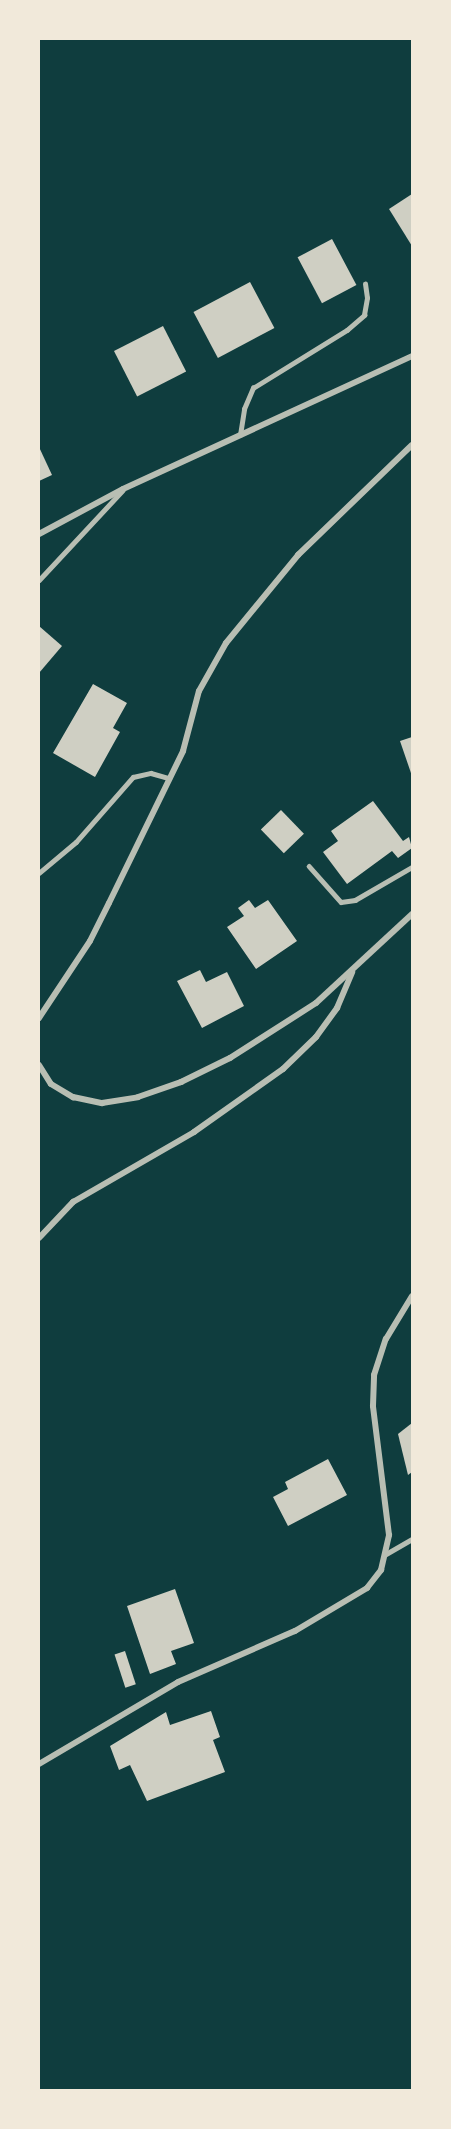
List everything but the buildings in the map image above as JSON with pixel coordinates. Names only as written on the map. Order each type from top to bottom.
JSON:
[{"type":"street","points":[[39,534],[123,489],[412,356]]},
{"type":"street","points":[[39,1018],[90,941],[183,751],[199,691],[226,643],[298,555],[412,445]]},
{"type":"street","points":[[39,1065],[51,1084],[73,1097],[102,1103],[138,1097],[181,1082],[240,1052],[316,1003],[412,914]]},
{"type":"street","points":[[39,1238],[73,1202],[194,1132],[283,1069],[316,1037],[337,1008],[353,969]]},
{"type":"street","points":[[39,1764],[178,1682],[295,1631],[344,1605],[367,1588],[381,1570],[386,1554],[387,1495],[373,1406],[374,1375],[386,1339],[412,1296]]},
{"type":"lane","points":[[240,435],[244,409],[253,388],[347,330],[364,315],[368,298],[365,284]]},
{"type":"lane","points":[[39,580],[123,489]]},
{"type":"lane","points":[[39,873],[76,842],[133,777],[151,773],[169,778]]},
{"type":"lane","points":[[309,866],[341,902],[355,900],[412,867]]},
{"type":"lane","points":[[386,1554],[412,1539]]}]
